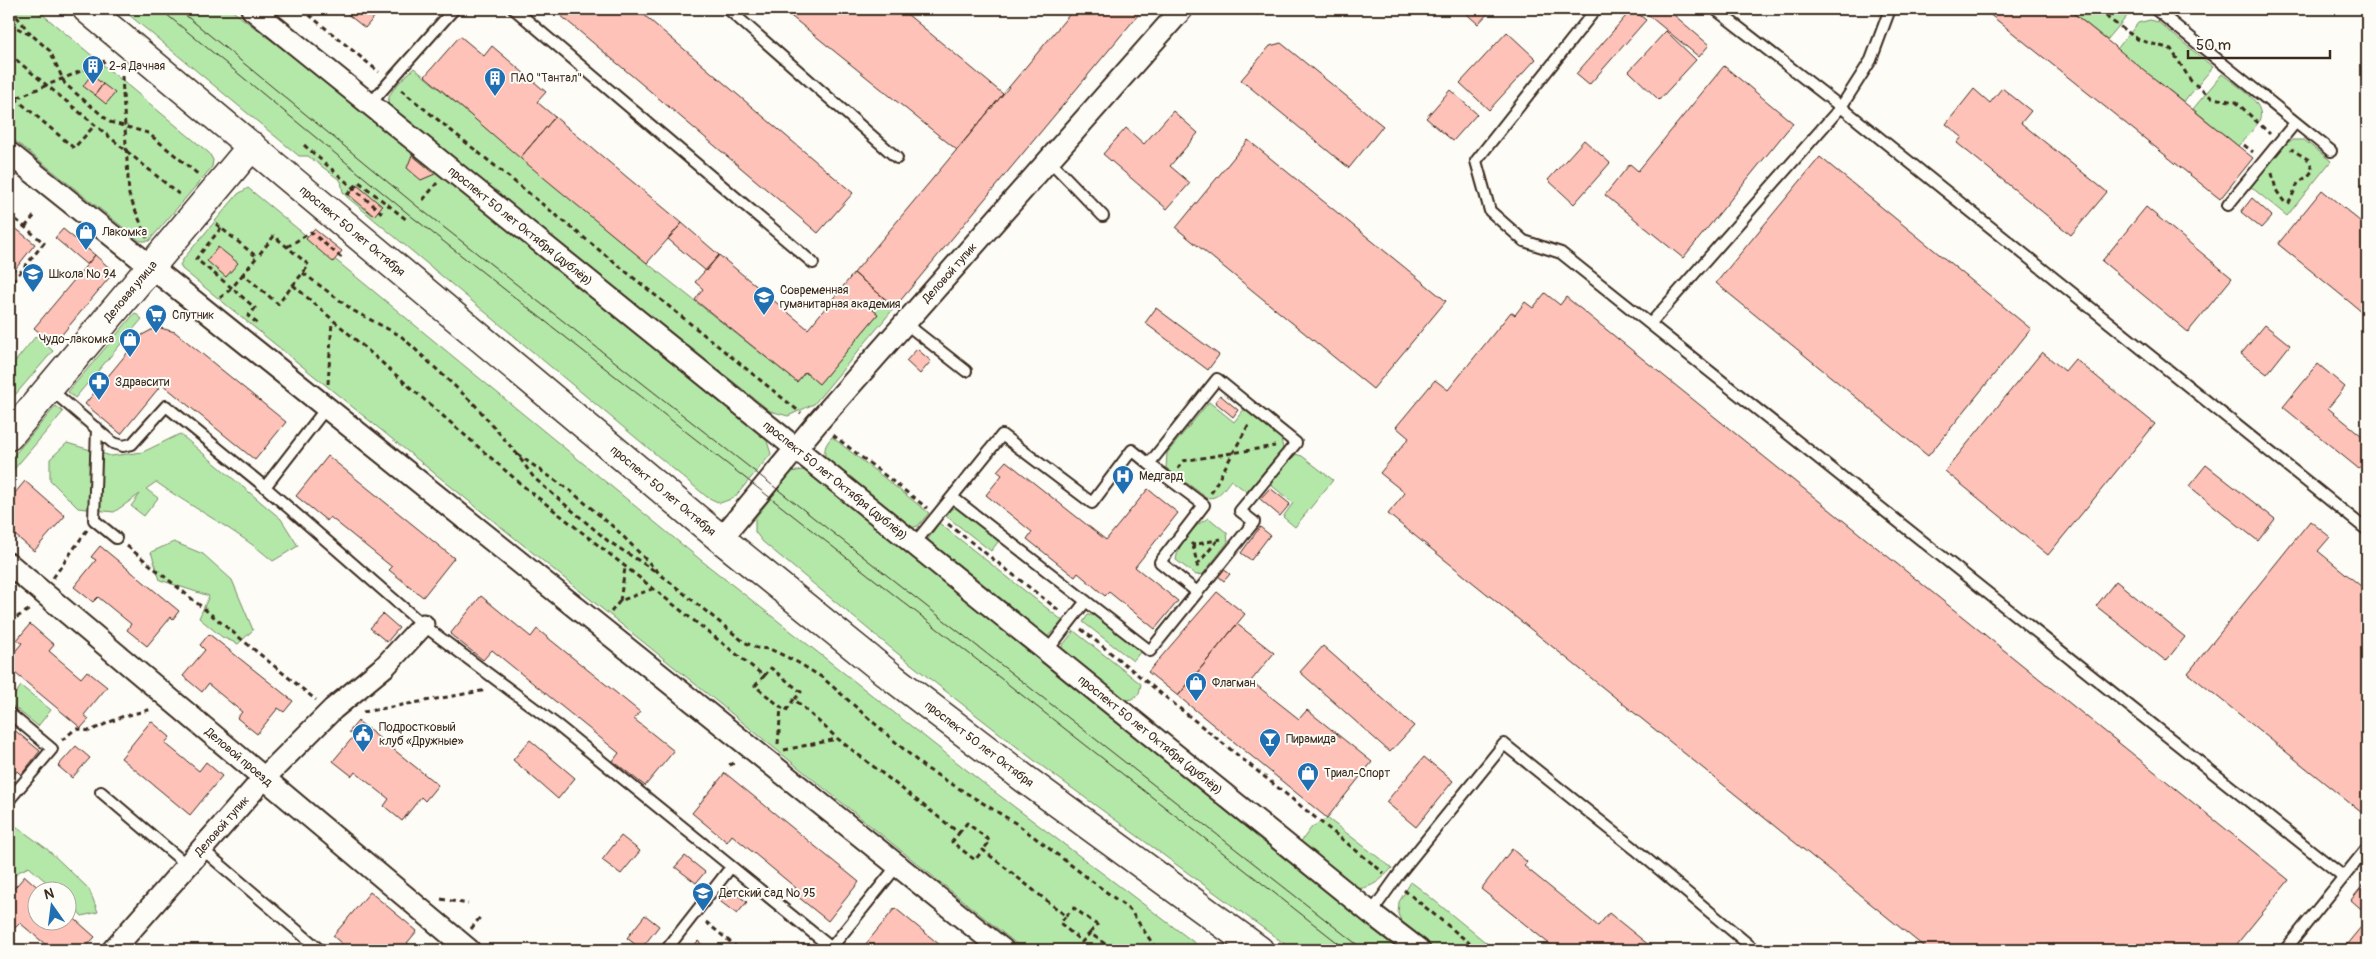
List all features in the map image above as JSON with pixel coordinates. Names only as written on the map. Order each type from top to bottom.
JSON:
[{"type":"main road","name":"проспект 50 лет Октября","points":[[87,9],[721,539],[892,678],[1017,773],[1259,950]]},
{"type":"main road","name":"Деловая улица","points":[[9,436],[49,388],[151,256],[252,146]]},
{"type":"street","name":"проспект 50 лет Октября (дублёр)","points":[[252,9],[1419,950]]},
{"type":"street","name":"Деловой тупик","points":[[721,539],[795,448],[1182,9]]},
{"type":"street","points":[[9,152],[151,256],[327,407],[1003,950]]},
{"type":"street","name":"Деловой проезд","points":[[9,564],[469,950]]},
{"type":"street","name":"Деловой тупик","points":[[113,950],[264,778],[331,712],[385,666],[423,625]]},
{"type":"lane","points":[[369,105],[389,80],[454,9]]},
{"type":"lane","points":[[514,9],[813,263]]},
{"type":"lane","points":[[728,9],[897,158]]},
{"type":"lane","points":[[1596,9],[1476,161],[1490,210],[1524,241],[1561,253],[2344,877]]},
{"type":"lane","points":[[1715,9],[1841,107],[2367,530]]},
{"type":"lane","points":[[1650,324],[1841,107],[1870,60],[1890,9]]},
{"type":"lane","points":[[2155,9],[2331,151]]},
{"type":"lane","points":[[2228,205],[2295,123]]},
{"type":"lane","points":[[1049,160],[1104,216]]},
{"type":"lane","points":[[905,323],[966,371]]},
{"type":"lane","points":[[952,497],[1150,651],[1254,522],[1240,511],[1296,443],[1217,379],[1149,464]]},
{"type":"lane","points":[[49,388],[114,443],[123,446],[132,444],[166,406],[264,487],[423,625],[557,725],[832,949],[897,866]]},
{"type":"lane","points":[[264,487],[327,407]]},
{"type":"lane","points":[[97,428],[94,520],[116,538]]},
{"type":"lane","points":[[914,544],[1002,435],[1092,503],[1132,450],[1204,504],[1160,562],[1197,592]]},
{"type":"lane","points":[[1047,651],[1086,601]]},
{"type":"lane","points":[[9,713],[52,748],[9,800]]},
{"type":"lane","points":[[1371,913],[1394,881],[1504,744],[1635,849],[1755,950]]},
{"type":"lane","points":[[101,792],[188,866]]},
{"type":"lane","points":[[2286,950],[2367,848]]},
{"type":"lane","points":[[202,849],[320,950]]},
{"type":"lane","points":[[666,950],[731,867]]},
{"type":"path","points":[[12,9],[33,36],[54,56],[62,78],[72,91],[110,122],[148,133],[205,180]]},
{"type":"path","points":[[302,9],[796,410],[817,423],[1071,620],[1478,950]]},
{"type":"path","points":[[2100,9],[2109,19],[2139,40],[2171,49],[2191,81],[2212,98],[2236,102],[2280,142],[2309,160],[2313,165],[2313,170],[2310,175],[2298,183],[2289,203],[2285,203],[2279,194],[2274,177],[2264,162],[2244,145]]},
{"type":"path","points":[[9,24],[33,36]]},
{"type":"path","points":[[9,54],[187,202]]},
{"type":"path","points":[[9,101],[105,61]]},
{"type":"path","points":[[122,76],[129,195],[151,256]]},
{"type":"path","points":[[16,98],[74,148],[94,125]]},
{"type":"path","points":[[304,145],[382,213]]},
{"type":"path","points":[[347,195],[359,182],[407,220]]},
{"type":"path","points":[[424,200],[437,183]]},
{"type":"path","points":[[9,214],[44,243],[9,286]]},
{"type":"path","points":[[25,227],[36,214]]},
{"type":"path","points":[[212,221],[257,257]]},
{"type":"path","points":[[221,228],[196,259],[255,308],[248,316],[258,324]]},
{"type":"path","points":[[287,247],[311,232],[343,259]]},
{"type":"path","points":[[220,299],[232,288],[243,274],[274,236],[309,265],[278,304],[243,274]]},
{"type":"path","points":[[303,273],[354,311],[401,336],[475,405],[517,454],[534,478],[608,542],[660,574]]},
{"type":"path","points":[[292,286],[522,485],[764,676]]},
{"type":"path","points":[[327,407],[332,321]]},
{"type":"path","points":[[1204,504],[1256,410]]},
{"type":"path","points":[[1171,480],[1182,461],[1296,443]]},
{"type":"path","points":[[517,454],[572,492],[617,530],[660,574],[744,642],[757,648],[770,649],[798,662],[823,678],[924,767],[1017,824],[1130,910],[1157,950]]},
{"type":"path","points":[[52,578],[94,520]]},
{"type":"path","points":[[1180,536],[1193,545],[1199,575],[1206,581]]},
{"type":"path","points":[[116,538],[331,712],[346,715],[506,687]]},
{"type":"path","points":[[1193,545],[1228,538],[1237,543]]},
{"type":"path","points":[[1197,565],[1218,540]]},
{"type":"path","points":[[620,601],[625,568]]},
{"type":"path","points":[[609,614],[620,601],[652,589]]},
{"type":"path","points":[[9,622],[38,604]]},
{"type":"path","points":[[771,668],[801,692],[786,711],[755,686],[764,676],[771,668]]},
{"type":"path","points":[[794,699],[838,739],[959,833]]},
{"type":"path","points":[[52,748],[73,731],[90,732],[122,717],[158,707]]},
{"type":"path","points":[[781,707],[777,752],[838,739]]},
{"type":"path","points":[[967,823],[990,841],[983,850],[975,860],[952,842],[967,823]]},
{"type":"path","points":[[983,850],[1066,916]]},
{"type":"path","points":[[439,899],[468,904]]},
{"type":"path","points":[[1079,950],[1082,942],[1096,925],[1074,908],[1060,923],[1082,942]]},
{"type":"path","points":[[695,913],[740,950]]},
{"type":"path","points":[[1090,933],[1113,950]]},
{"type":"green space","points":[[9,9],[36,9],[209,153],[213,160],[212,167],[149,241],[140,241],[9,136]]},
{"type":"green space","points":[[122,9],[230,9],[330,85],[767,441],[771,454],[734,498],[720,503],[707,497],[347,197],[343,192],[341,181],[308,156],[299,156]]},
{"type":"green space","points":[[2068,9],[2129,9],[2128,15],[2107,40]]},
{"type":"green space","points":[[2150,20],[2158,22],[2213,67],[2184,102],[2117,49],[2138,23]]},
{"type":"green space","points":[[414,68],[647,263],[797,382],[805,372],[819,384],[878,314],[873,310],[884,298],[895,307],[814,404],[788,416],[770,411],[388,106],[388,100],[393,90]]},
{"type":"green space","points":[[2222,74],[2248,94],[2259,107],[2259,121],[2238,146],[2193,109]]},
{"type":"green space","points":[[2292,140],[2304,140],[2331,161],[2287,216],[2251,187],[2285,144]]},
{"type":"green space","points":[[248,188],[702,561],[992,790],[1204,950],[1024,950],[182,269],[180,265],[184,258],[238,194]]},
{"type":"green space","points":[[135,313],[142,319],[75,398],[68,392]]},
{"type":"green space","points":[[36,336],[53,351],[9,402],[9,369]]},
{"type":"green space","points":[[1209,402],[1234,422],[1245,408],[1281,437],[1283,450],[1247,492],[1231,480],[1217,495],[1210,498],[1206,497],[1166,468],[1167,453]]},
{"type":"green space","points":[[56,406],[63,412],[9,475],[9,461]]},
{"type":"green space","points":[[180,434],[281,519],[298,546],[273,561],[245,539],[156,482],[146,489],[158,498],[144,516],[131,506],[140,494],[114,512],[78,508],[50,480],[50,459],[67,443],[111,456],[143,452]]},
{"type":"green space","points":[[832,437],[929,513],[918,526],[911,528],[827,463],[825,449]]},
{"type":"green space","points":[[1295,454],[1302,456],[1333,480],[1295,527],[1283,517],[1293,503],[1271,485],[1273,479]]},
{"type":"green space","points":[[802,470],[814,473],[1407,950],[1293,950],[1035,761],[897,653],[763,542],[755,532],[755,518],[792,472]]},
{"type":"green space","points":[[957,507],[997,538],[998,542],[991,551],[946,516],[951,509]]},
{"type":"green space","points":[[1209,518],[1227,533],[1228,542],[1203,574],[1196,575],[1176,560],[1177,554],[1183,541],[1192,530]]},
{"type":"green space","points":[[939,523],[1063,621],[1046,638],[927,541]]},
{"type":"green space","points":[[174,542],[203,554],[232,580],[253,630],[238,644],[222,637],[199,618],[209,596],[160,580],[151,552]]},
{"type":"green space","points":[[1088,615],[1094,615],[1141,651],[1133,661],[1083,622]]},
{"type":"green space","points":[[1074,631],[1141,684],[1139,694],[1132,699],[1121,701],[1062,652],[1062,646]]},
{"type":"green space","points":[[21,686],[51,710],[38,726],[9,703]]},
{"type":"green space","points":[[1327,818],[1392,868],[1377,882],[1368,887],[1357,889],[1299,844],[1312,827]]},
{"type":"green space","points":[[9,821],[47,849],[89,889],[98,912],[82,916],[78,912],[78,882],[46,882],[29,867],[18,872],[9,883]]},
{"type":"green space","points":[[1411,882],[1495,950],[1433,950],[1404,927],[1398,914],[1399,902]]},
{"type":"building","points":[[341,9],[381,9],[365,28]]},
{"type":"building","points":[[553,9],[637,9],[853,193],[818,233]]},
{"type":"building","points":[[782,9],[901,9],[1003,94],[957,150]]},
{"type":"building","points":[[1074,9],[1143,9],[895,307],[854,273]]},
{"type":"building","points":[[1461,9],[1492,9],[1478,24]]},
{"type":"building","points":[[1632,9],[1646,20],[1589,85],[1576,74]]},
{"type":"building","points":[[1641,9],[1667,9],[1709,45],[1699,57]]},
{"type":"building","points":[[1983,9],[2068,9],[2253,158],[2220,199]]},
{"type":"building","points":[[1666,31],[1696,60],[1659,100],[1629,71]]},
{"type":"building","points":[[1507,32],[1536,59],[1489,110],[1460,83]]},
{"type":"building","name":"ПАО \"Тантал\"","points":[[460,36],[484,56],[492,46],[546,92],[537,102],[555,117],[520,158],[425,76]]},
{"type":"building","points":[[1281,43],[1383,126],[1349,168],[1241,80],[1270,46]]},
{"type":"building","points":[[1724,66],[1793,123],[1683,258],[1605,195],[1630,164],[1638,171]]},
{"type":"building","name":"2-я Дачная","points":[[91,75],[103,84],[95,95],[83,86]]},
{"type":"building","points":[[103,84],[115,93],[106,104],[95,95]]},
{"type":"building","points":[[2002,88],[2031,111],[2021,123],[2107,192],[2071,235],[1957,143],[1962,137],[1946,124],[1974,89],[1990,103]]},
{"type":"building","points":[[1450,90],[1477,114],[1453,141],[1426,118]]},
{"type":"building","points":[[1173,111],[1198,133],[1170,166],[1190,183],[1167,209],[1103,154],[1126,128],[1144,144]]},
{"type":"building","points":[[555,117],[682,223],[647,263],[520,158]]},
{"type":"building","points":[[1248,140],[1446,301],[1373,389],[1176,228]]},
{"type":"building","points":[[1584,140],[1610,163],[1574,204],[1548,180]]},
{"type":"building","points":[[412,155],[435,174],[421,180],[407,168]]},
{"type":"building","points":[[1820,157],[2031,329],[1928,456],[1716,283]]},
{"type":"building","points":[[357,185],[382,206],[374,216],[349,195]]},
{"type":"building","points":[[2322,190],[2367,227],[2367,316],[2278,244]]},
{"type":"building","points":[[2252,198],[2272,216],[2261,228],[2241,212]]},
{"type":"building","points":[[2146,207],[2232,278],[2188,332],[2102,261]]},
{"type":"building","points":[[9,223],[35,244],[9,277]]},
{"type":"building","points":[[682,223],[719,255],[706,271],[668,239]]},
{"type":"building","points":[[63,229],[95,255],[87,265],[55,238]]},
{"type":"building","points":[[314,229],[342,251],[333,262],[306,239]]},
{"type":"building","points":[[218,247],[238,263],[226,277],[207,261]]},
{"type":"building","points":[[95,255],[114,272],[54,344],[34,328]]},
{"type":"building","name":"Современная гуманитарная академия","points":[[719,255],[808,329],[854,273],[884,298],[873,310],[878,314],[819,384],[805,372],[797,382],[695,300],[703,289],[695,282]]},
{"type":"building","points":[[1545,293],[1560,305],[1566,297],[2289,880],[2232,950],[1928,950],[1388,514],[1405,493],[1380,473],[1409,438],[1396,427],[1435,380],[1448,390],[1511,312],[1515,315],[1525,302],[1533,308]]},
{"type":"building","points":[[1156,308],[1219,355],[1208,370],[1145,323]]},
{"type":"building","points":[[2265,325],[2290,345],[2267,374],[2241,354]]},
{"type":"building","points":[[157,327],[175,332],[286,422],[255,460],[162,384],[121,434],[85,404],[142,335]]},
{"type":"building","points":[[917,349],[931,361],[920,374],[906,361]]},
{"type":"building","points":[[2042,352],[2065,371],[2075,359],[2155,424],[2048,555],[1945,471]]},
{"type":"building","points":[[2318,364],[2345,387],[2328,408],[2367,440],[2367,459],[2359,469],[2283,407]]},
{"type":"building","points":[[1220,395],[1238,410],[1233,417],[1215,402]]},
{"type":"building","points":[[328,456],[454,558],[423,597],[389,570],[392,567],[330,517],[327,521],[296,496]]},
{"type":"building","points":[[1006,461],[1106,540],[1148,489],[1178,513],[1135,567],[1178,601],[1155,629],[1109,592],[1105,596],[1078,573],[1075,577],[1027,539],[1032,532],[986,495],[1002,475],[997,471]]},
{"type":"building","points":[[2206,465],[2275,519],[2258,541],[2189,486]]},
{"type":"building","points":[[25,481],[65,516],[34,551],[9,530],[9,500]]},
{"type":"building","points":[[1270,488],[1290,504],[1280,516],[1260,499]]},
{"type":"building","points":[[2310,521],[2330,537],[2318,551],[2367,591],[2367,817],[2188,673]]},
{"type":"building","points":[[1260,527],[1270,535],[1251,560],[1241,553]]},
{"type":"building","points":[[100,546],[179,611],[173,619],[171,617],[147,646],[127,630],[131,624],[98,597],[93,602],[74,587],[96,560],[91,557]]},
{"type":"building","points":[[1223,569],[1230,574],[1224,581],[1218,576]]},
{"type":"building","points":[[2116,581],[2185,637],[2166,661],[2096,606]]},
{"type":"building","points":[[1217,592],[1245,614],[1178,696],[1148,672]]},
{"type":"building","points":[[481,596],[531,637],[537,629],[640,712],[634,719],[674,751],[645,786],[613,761],[619,753],[492,650],[483,660],[450,634]]},
{"type":"building","points":[[383,614],[399,628],[387,642],[370,628]]},
{"type":"building","points":[[30,624],[54,645],[49,651],[81,678],[87,671],[107,687],[84,715],[89,719],[81,728],[9,668],[9,650],[13,654],[22,643],[17,640]]},
{"type":"building","points":[[1237,624],[1274,653],[1251,681],[1299,719],[1307,710],[1372,762],[1327,818],[1178,696]]},
{"type":"building","points":[[209,634],[293,701],[284,712],[278,708],[257,734],[237,718],[242,712],[208,684],[202,692],[183,676],[205,650],[200,645]]},
{"type":"building","points":[[1323,646],[1414,726],[1390,752],[1300,672]]},
{"type":"building","points":[[151,721],[170,737],[165,743],[199,771],[206,762],[222,776],[190,815],[121,758]]},
{"type":"building","points":[[358,721],[438,785],[425,801],[421,797],[402,821],[384,806],[389,799],[355,772],[352,776],[333,761],[354,736],[349,732]]},
{"type":"building","points":[[12,728],[40,751],[21,775],[17,771],[9,781],[9,732]]},
{"type":"building","points":[[530,740],[575,778],[558,799],[513,760]]},
{"type":"building","points":[[76,746],[90,758],[72,778],[58,766]]},
{"type":"building","points":[[1424,757],[1453,781],[1416,827],[1386,802]]},
{"type":"building","points":[[725,773],[859,882],[828,921],[792,892],[796,888],[732,835],[727,842],[692,813]]},
{"type":"building","points":[[621,836],[640,851],[621,874],[602,860]]},
{"type":"building","points":[[1512,849],[1527,862],[1524,866],[1598,926],[1609,913],[1655,950],[1557,950],[1481,889]]},
{"type":"building","points":[[685,856],[705,872],[696,883],[675,867]]},
{"type":"building","points":[[25,876],[32,882],[28,882],[28,930],[20,923],[14,929],[9,925],[9,894]]},
{"type":"building","points":[[2367,880],[2367,914],[2351,900]]},
{"type":"building","points":[[726,887],[747,902],[737,914],[717,899]]},
{"type":"building","points":[[370,892],[417,931],[407,943],[416,950],[349,950],[333,936]]},
{"type":"building","points":[[895,908],[946,950],[861,950]]},
{"type":"building","points":[[645,915],[659,926],[641,949],[627,938]]},
{"type":"building","points":[[78,922],[95,937],[83,950],[52,950],[31,932],[78,932]]},
{"type":"building","points":[[2361,927],[2367,932],[2367,950],[2342,950]]},
{"type":"building","points":[[698,941],[708,950],[690,950]]},
{"type":"tram line","points":[[160,9],[411,216],[1347,950]]},
{"type":"tram line","points":[[178,9],[418,207],[1364,950]]},
{"type":"place","name":"2-я Дачная","points":[[93,85]]},
{"type":"place","name":"ПАО \"Тантал\"","points":[[495,97]]},
{"type":"place","name":"Лакомка","points":[[86,251]]},
{"type":"place","name":"Школа № 94","points":[[33,293]]},
{"type":"place","name":"Современная гуманитарная академия","points":[[764,316]]},
{"type":"place","name":"Спутник","points":[[156,334]]},
{"type":"place","name":"Чудо-лакомка","points":[[130,358]]},
{"type":"place","name":"Здравсити","points":[[99,401]]},
{"type":"place","name":"Медгард","points":[[1123,495]]},
{"type":"place","name":"Флагман","points":[[1196,702]]},
{"type":"place","name":"Подростковый клуб «Дружные»","points":[[363,753]]},
{"type":"place","name":"Пирамида","points":[[1270,758]]},
{"type":"place","name":"Триал-Спорт","points":[[1308,792]]},
{"type":"place","name":"Детский сад № 95","points":[[703,912]]}]
